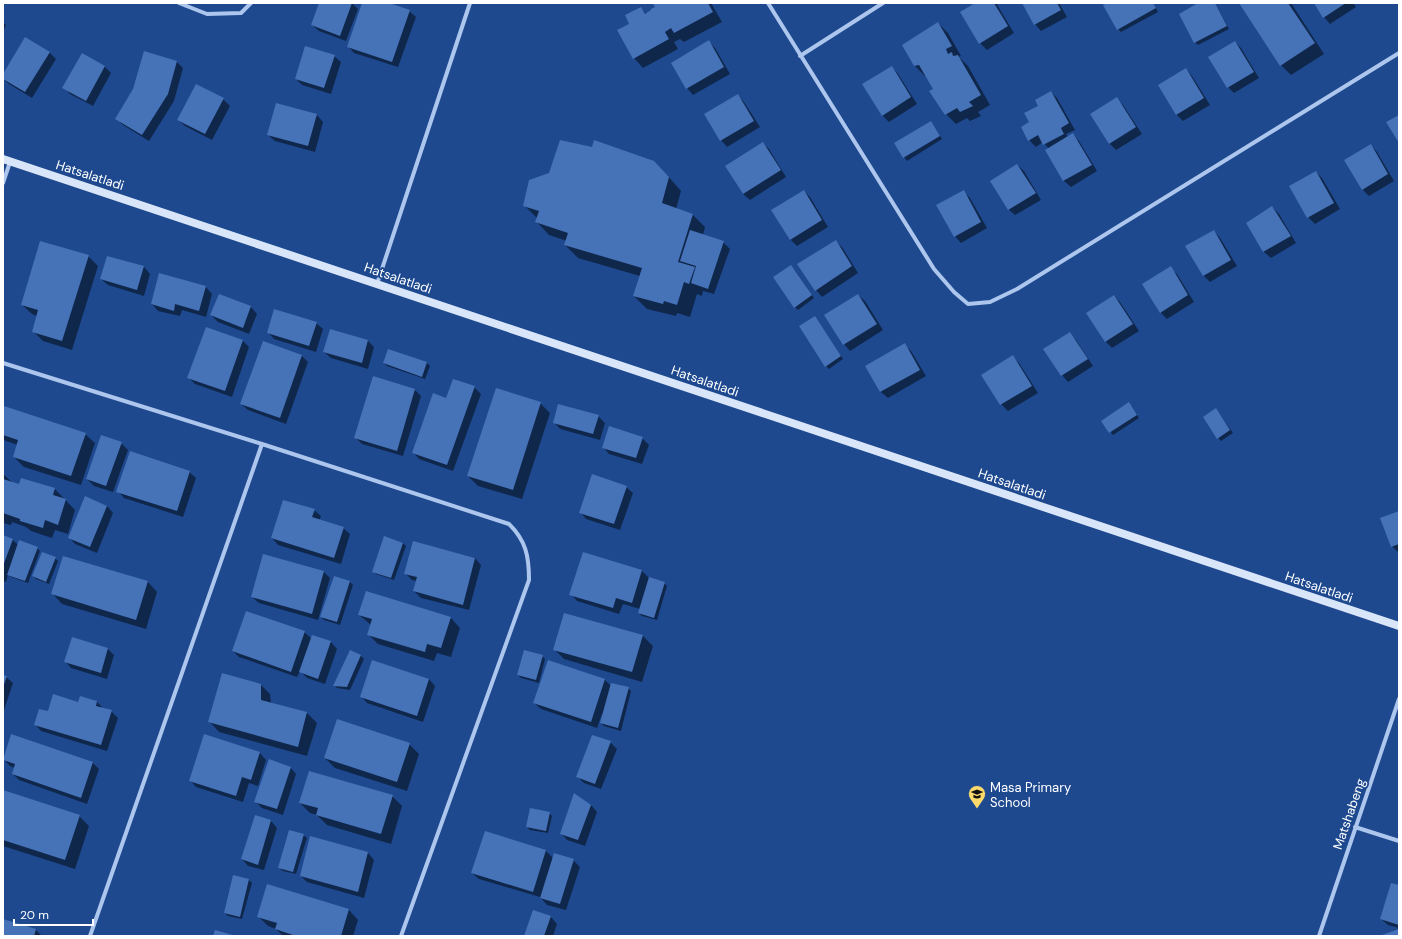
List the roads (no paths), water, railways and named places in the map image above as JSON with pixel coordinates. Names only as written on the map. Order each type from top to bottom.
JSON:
[{"type":"street","points":[[179,3],[207,14],[240,13],[251,3]]},
{"type":"street","points":[[377,284],[470,3]]},
{"type":"street","points":[[768,3],[934,269],[954,292],[968,304],[990,302],[1017,289],[1399,53]]},
{"type":"street","points":[[800,56],[883,3]]},
{"type":"street","points":[[3,183],[7,160]]},
{"type":"street","name":"Hatsalatladi","points":[[7,160],[1399,626]]},
{"type":"street","points":[[3,363],[262,444],[509,524],[519,534],[529,562],[529,580],[401,936]]},
{"type":"street","points":[[90,936],[262,444]]},
{"type":"street","name":"Matshabeng","points":[[1319,936],[1399,699]]},
{"type":"street","points":[[1355,827],[1399,841]]},
{"type":"place","name":"Masa Primary School","points":[[977,809]]}]
